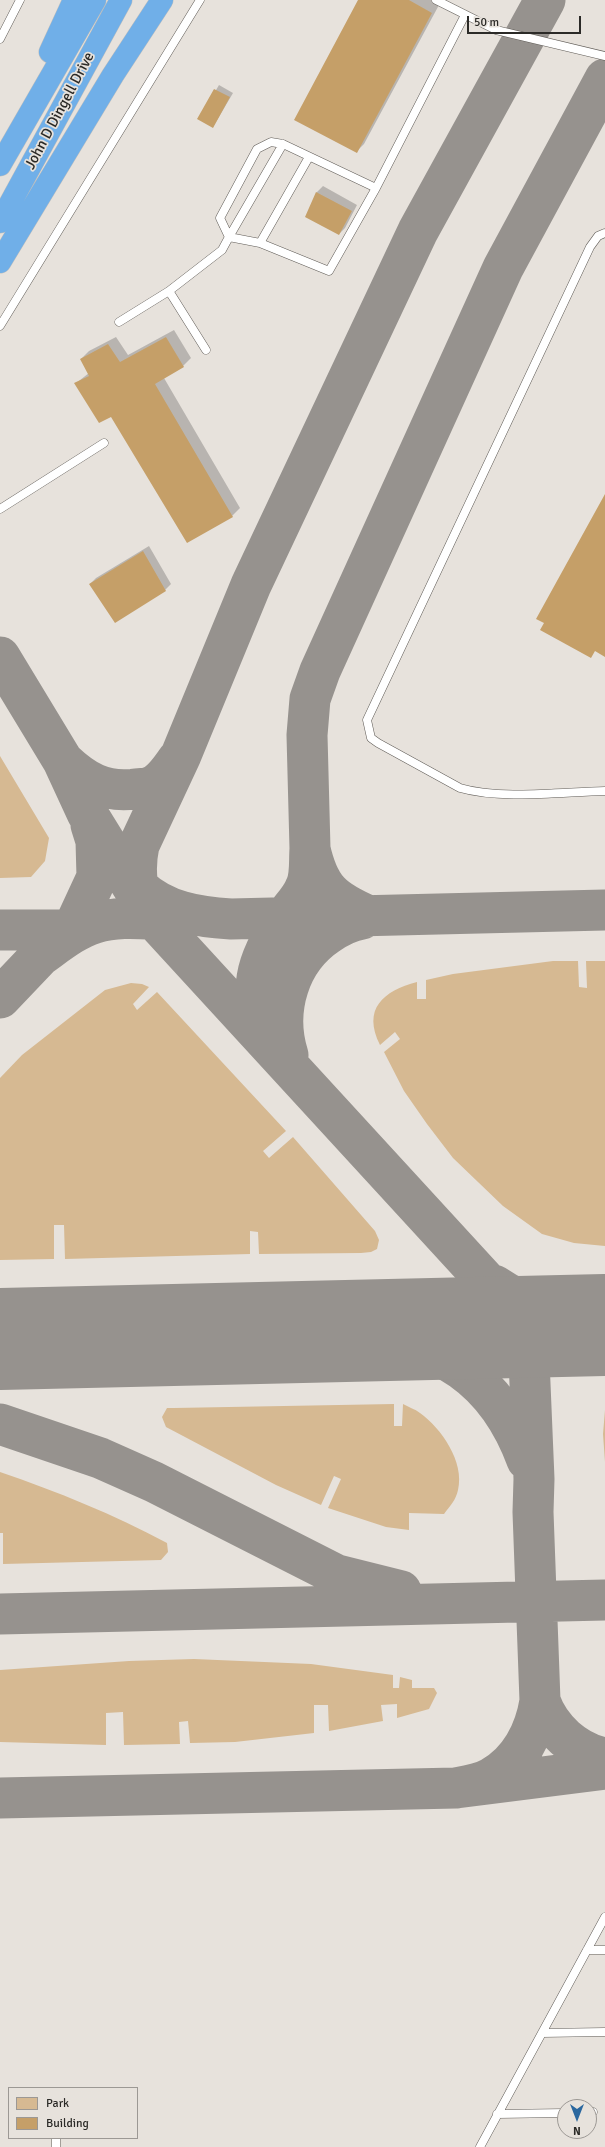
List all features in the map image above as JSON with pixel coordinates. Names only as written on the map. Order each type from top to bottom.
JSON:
[{"type":"highway","points":[[0,162],[74,0]]},
{"type":"highway","name":"John D Dingell Drive","points":[[0,165],[95,0]]},
{"type":"highway","name":"John D Dingell Drive","points":[[0,222],[121,0]]},
{"type":"highway","points":[[0,262],[113,75],[162,0]]},
{"type":"lane","points":[[0,39],[20,0]]},
{"type":"lane","points":[[0,326],[200,0]]},
{"type":"lane","points":[[436,0],[496,30],[605,56]]},
{"type":"lane","points":[[229,238],[260,243],[329,271],[376,188],[465,15]]},
{"type":"lane","points":[[229,238],[220,218],[257,149],[271,142],[283,144],[376,188]]},
{"type":"lane","points":[[119,322],[169,291],[222,250],[283,144]]},
{"type":"lane","points":[[260,243],[310,157]]},
{"type":"lane","points":[[605,233],[598,236],[590,247],[367,720],[371,738],[378,743],[466,790],[485,793],[522,794],[605,791]]},
{"type":"lane","points":[[169,291],[206,350]]},
{"type":"lane","points":[[0,509],[104,443]]},
{"type":"lane","points":[[480,2147],[605,1916]]},
{"type":"lane","points":[[587,1950],[605,1950]]},
{"type":"lane","points":[[542,2033],[605,2032]]},
{"type":"lane","points":[[497,2114],[557,2112]]},
{"type":"green space","points":[[0,756],[49,838],[45,861],[31,877],[0,878]]},
{"type":"green space","points":[[553,961],[578,961],[579,987],[587,988],[586,961],[605,961],[605,1246],[574,1243],[542,1234],[503,1206],[453,1158],[404,1091],[384,1052],[400,1039],[395,1032],[380,1045],[375,1032],[373,1021],[379,1003],[386,996],[405,986],[417,982],[417,999],[426,999],[426,980],[453,974]]},
{"type":"green space","points":[[131,983],[142,984],[149,987],[133,1004],[137,1010],[157,992],[286,1131],[263,1151],[269,1158],[293,1137],[375,1231],[379,1240],[377,1249],[371,1252],[361,1253],[259,1254],[258,1232],[250,1231],[250,1254],[65,1259],[64,1225],[54,1225],[54,1259],[0,1260],[0,1078],[22,1055],[105,990]]},
{"type":"green space","points":[[394,1404],[394,1426],[402,1426],[403,1404],[418,1412],[436,1427],[450,1447],[458,1468],[459,1479],[457,1494],[444,1514],[409,1513],[409,1530],[386,1527],[328,1508],[341,1479],[334,1476],[321,1505],[276,1485],[166,1427],[162,1417],[167,1408]]},
{"type":"green space","points":[[605,1410],[605,1462],[603,1434]]},
{"type":"green space","points":[[0,1472],[43,1487],[126,1522],[167,1543],[168,1552],[161,1560],[3,1564],[3,1533],[0,1533]]},
{"type":"green space","points":[[194,1659],[311,1664],[393,1675],[393,1688],[399,1688],[400,1677],[412,1680],[412,1688],[434,1688],[437,1693],[429,1709],[397,1718],[397,1704],[381,1705],[383,1721],[329,1731],[328,1705],[314,1705],[314,1733],[235,1742],[190,1743],[188,1721],[179,1722],[180,1744],[124,1745],[123,1712],[106,1713],[106,1745],[0,1742],[0,1670],[129,1661]]},
{"type":"building","points":[[358,0],[409,0],[432,13],[357,153],[294,120]]},
{"type":"building","points":[[214,89],[230,97],[213,128],[197,119]]},
{"type":"building","points":[[316,192],[352,211],[339,235],[305,217]]},
{"type":"building","points":[[166,337],[184,367],[155,384],[233,517],[187,543],[111,417],[99,423],[74,383],[89,376],[80,359],[108,344],[120,362]]},
{"type":"building","points":[[605,494],[605,657],[595,651],[591,658],[540,630],[544,623],[536,619]]},
{"type":"building","points":[[143,551],[166,591],[115,623],[89,584]]},
{"type":"taxiway","points":[[141,899],[136,872],[139,845],[181,755],[251,585],[418,231],[545,0]]},
{"type":"taxiway","points":[[310,849],[307,735],[310,699],[320,671],[503,268],[605,79]]},
{"type":"taxiway","points":[[0,657],[63,761],[87,813],[150,915],[485,1280],[505,1303],[520,1327],[525,1340],[529,1360],[540,1701],[538,1713],[530,1735],[518,1755],[510,1764],[487,1780],[456,1788]]},
{"type":"taxiway","points":[[63,761],[87,780],[95,784],[124,790],[147,788],[154,785],[166,775],[178,759]]},
{"type":"taxiway","points":[[78,918],[97,877],[96,841],[91,825]]},
{"type":"taxiway","points":[[271,1043],[258,1009],[256,993],[257,977],[267,947],[307,884],[310,849],[318,874],[329,892],[345,904],[369,916]]},
{"type":"taxiway","points":[[139,888],[160,903],[182,912],[206,917],[231,919],[605,910]]},
{"type":"taxiway","points":[[40,956],[73,933],[95,923],[115,919],[136,918],[176,920]]},
{"type":"taxiway","points":[[288,1055],[284,1038],[284,1004],[288,987],[295,972],[303,958],[328,934],[353,921],[362,919]]},
{"type":"taxiway","points":[[0,930],[65,930]]},
{"type":"taxiway","points":[[0,998],[59,936]]},
{"type":"taxiway","points":[[494,1285],[520,1300],[547,1311],[575,1318],[605,1322]]},
{"type":"taxiway","points":[[293,1332],[346,1333],[385,1338],[413,1346],[439,1356],[462,1369],[482,1386],[499,1407],[514,1431],[527,1460]]},
{"type":"taxiway","points":[[0,1424],[100,1458],[154,1482],[337,1575],[401,1591]]},
{"type":"taxiway","points":[[0,1614],[605,1600]]},
{"type":"taxiway","points":[[540,1701],[550,1721],[565,1738],[574,1745],[594,1755],[605,1758]]},
{"type":"taxiway","points":[[0,1798],[456,1788],[605,1769]]},
{"type":"runway","points":[[0,1339],[605,1325]]}]
